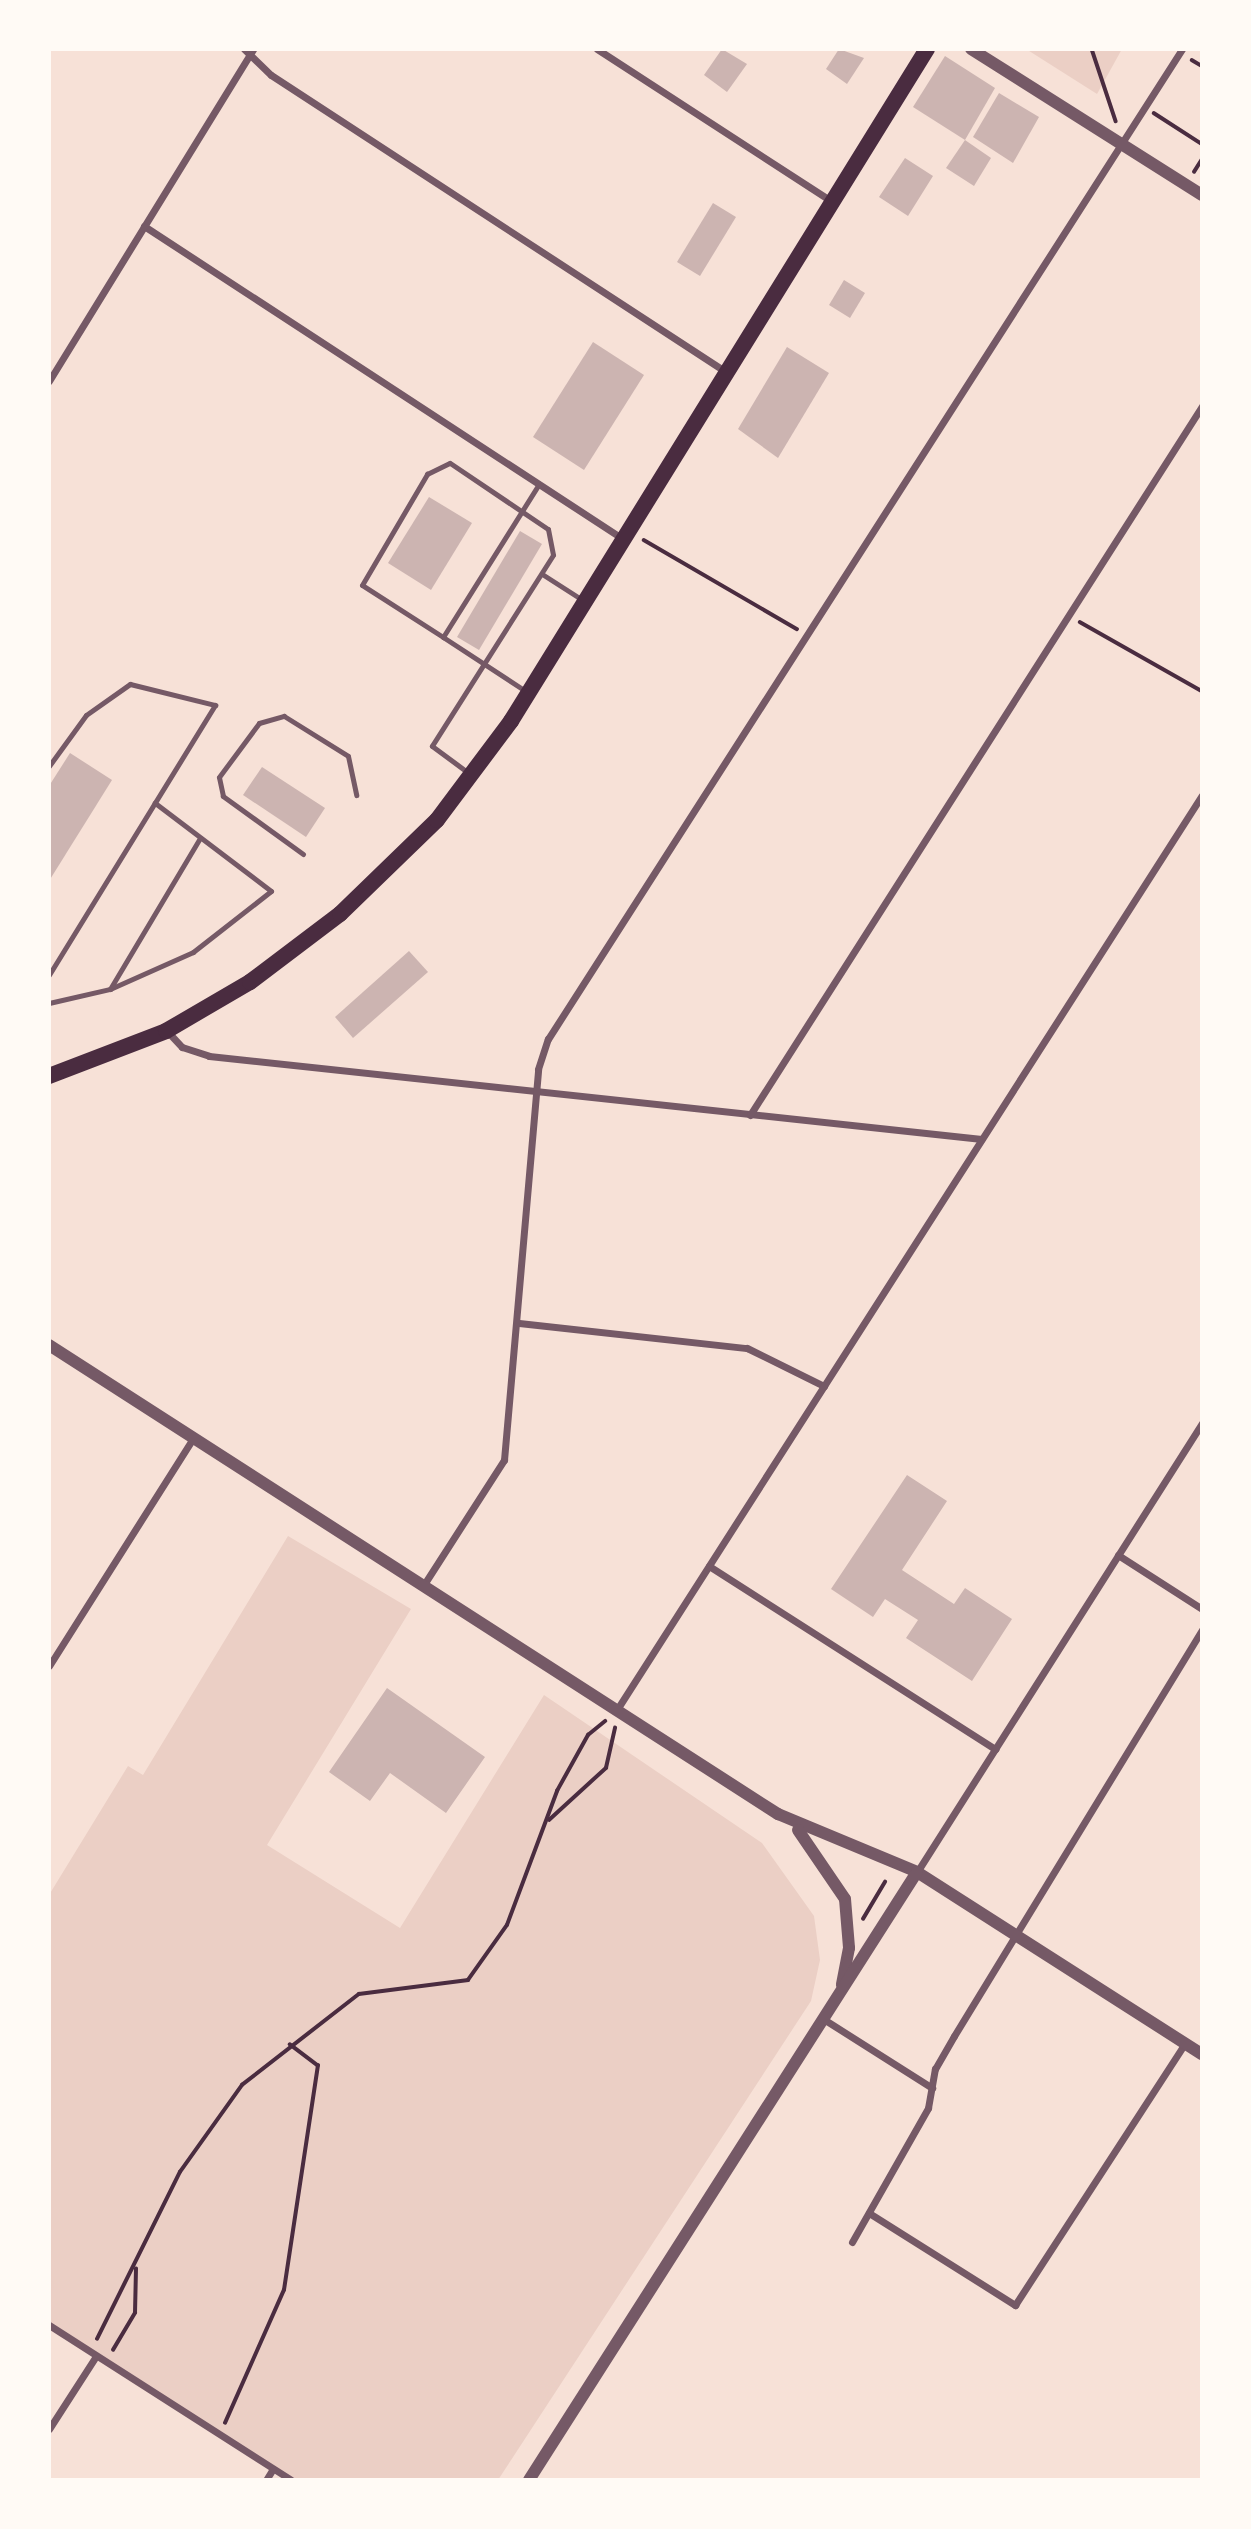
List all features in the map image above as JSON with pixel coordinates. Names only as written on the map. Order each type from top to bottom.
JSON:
[{"type":"main road","points":[[49,1076],[166,1031],[250,982],[340,914],[406,854],[472,776],[528,693],[927,49]]},
{"type":"street","points":[[597,49],[833,202]]},
{"type":"street","points":[[971,49],[1202,195]]},
{"type":"street","points":[[422,1586],[502,1468],[519,1323],[538,1094],[548,1039],[1182,49]]},
{"type":"street","points":[[49,381],[249,51],[271,75],[727,372]]},
{"type":"street","points":[[144,226],[623,539]]},
{"type":"street","points":[[750,1115],[1202,406]]},
{"type":"street","points":[[617,1711],[982,1139],[1198,809],[1202,795]]},
{"type":"street","points":[[166,1031],[182,1047],[209,1056],[538,1094],[982,1139]]},
{"type":"street","points":[[519,1323],[747,1348],[824,1386]]},
{"type":"street","points":[[49,1345],[791,1822],[917,1872],[1202,2054]]},
{"type":"street","points":[[529,2480],[825,2020],[1202,1423]]},
{"type":"street","points":[[49,1666],[193,1438]]},
{"type":"street","points":[[1118,1555],[1202,1609]]},
{"type":"street","points":[[709,1566],[995,1749]]},
{"type":"street","points":[[852,2242],[928,2108],[935,2069],[1202,1630]]},
{"type":"street","points":[[791,1822],[831,1870],[845,1899],[849,1948],[837,1999]]},
{"type":"street","points":[[825,2020],[932,2088]]},
{"type":"street","points":[[869,2213],[1015,2305],[1185,2043]]},
{"type":"street","points":[[49,2325],[291,2480]]},
{"type":"street","points":[[49,2429],[96,2356]]},
{"type":"street","points":[[265,2480],[273,2469]]},
{"type":"lane","points":[[472,776],[432,746],[486,665],[553,555],[548,529],[450,463],[427,474],[362,585],[443,637],[486,665],[528,693]]},
{"type":"lane","points":[[443,637],[539,484]]},
{"type":"lane","points":[[542,573],[585,601]]},
{"type":"lane","points":[[49,766],[86,715],[130,684],[215,705],[49,975]]},
{"type":"lane","points":[[303,854],[223,796],[219,777],[259,723],[284,716],[348,756],[356,795]]},
{"type":"lane","points":[[49,1003],[110,989],[192,952],[271,891],[155,803]]},
{"type":"lane","points":[[110,989],[200,838]]},
{"type":"path","points":[[1092,49],[1122,144]]},
{"type":"path","points":[[1144,107],[1202,144]]},
{"type":"path","points":[[1196,169],[1202,159]]},
{"type":"path","points":[[623,539],[649,540],[808,635]]},
{"type":"path","points":[[1069,616],[1202,691]]},
{"type":"path","points":[[97,2333],[136,2269],[180,2172],[242,2085],[290,2045],[359,1994],[468,1980],[507,1925],[567,1772],[600,1725]]},
{"type":"path","points":[[547,1821],[606,1768],[614,1732]]},
{"type":"path","points":[[860,1924],[885,1882]]},
{"type":"path","points":[[218,2434],[284,2290],[318,2066],[290,2045]]},
{"type":"path","points":[[120,2348],[135,2313],[136,2269]]},
{"type":"shaded area","points":[[1026,49],[1122,49],[1097,94]]},
{"type":"shaded area","points":[[288,1536],[411,1609],[267,1845],[400,1928],[544,1695],[762,1843],[814,1916],[820,1960],[811,2001],[498,2480],[295,2480],[49,2323],[49,1895],[128,1766],[143,1775]]},
{"type":"building","points":[[722,49],[747,64],[727,92],[704,75]]},
{"type":"building","points":[[839,49],[864,58],[847,84],[826,69]]},
{"type":"building","points":[[945,56],[995,88],[965,140],[913,107]]},
{"type":"building","points":[[999,93],[1039,117],[1013,163],[973,137]]},
{"type":"building","points":[[965,140],[991,158],[974,186],[946,168]]},
{"type":"building","points":[[905,158],[933,176],[908,216],[879,197]]},
{"type":"building","points":[[713,203],[736,217],[700,276],[677,262]]},
{"type":"building","points":[[844,280],[865,293],[850,318],[829,305]]},
{"type":"building","points":[[593,342],[644,375],[584,470],[533,437]]},
{"type":"building","points":[[787,347],[829,373],[778,458],[738,429]]},
{"type":"building","points":[[429,497],[472,523],[431,590],[388,563]]},
{"type":"building","points":[[520,531],[542,544],[479,650],[457,637]]},
{"type":"building","points":[[70,753],[112,780],[49,881],[49,786]]},
{"type":"building","points":[[262,767],[325,808],[306,837],[243,795]]},
{"type":"building","points":[[409,951],[428,972],[353,1038],[335,1017]]},
{"type":"building","points":[[907,1475],[947,1501],[902,1570],[954,1604],[965,1588],[1012,1619],[972,1681],[906,1638],[918,1620],[885,1599],[873,1617],[831,1589]]},
{"type":"building","points":[[387,1688],[485,1757],[446,1813],[390,1773],[370,1801],[329,1772]]}]
